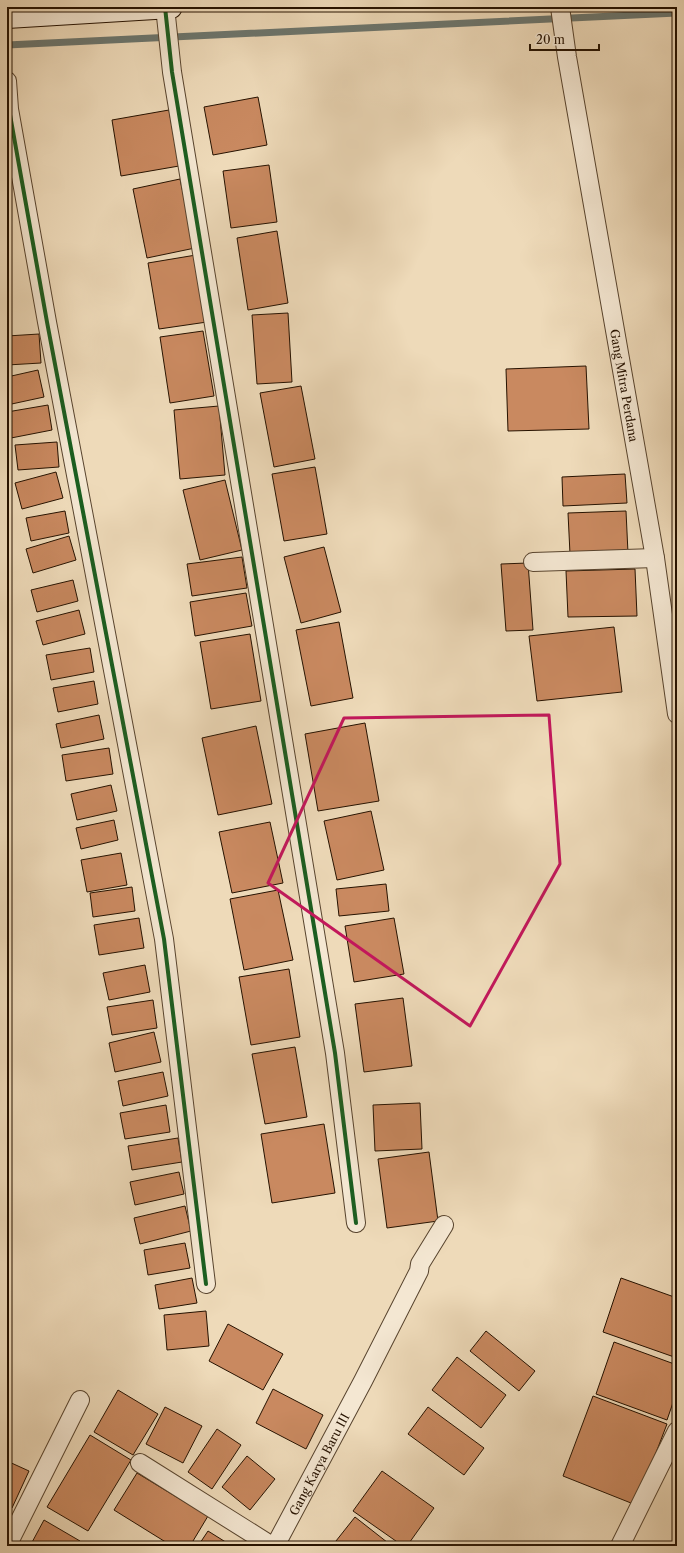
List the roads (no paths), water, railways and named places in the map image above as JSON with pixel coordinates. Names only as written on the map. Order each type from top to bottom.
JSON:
[{"type":"street","name":"Gang Mitra Perdana","points":[[560,7],[567,57],[655,558],[677,714]]},
{"type":"street","points":[[7,17],[168,13],[172,72],[335,1053],[356,1223]]},
{"type":"street","points":[[7,81],[10,109],[50,338],[164,939],[206,1284]]},
{"type":"street","points":[[533,562],[655,558]]},
{"type":"street","name":"Gang Karya Baru III","points":[[273,1546],[363,1381],[419,1271],[420,1264],[444,1225]]},
{"type":"street","points":[[7,1546],[80,1400]]},
{"type":"street","points":[[620,1546],[677,1431]]},
{"type":"street","points":[[140,1463],[273,1546]]},
{"type":"waterway","points":[[7,45],[677,13]]}]
